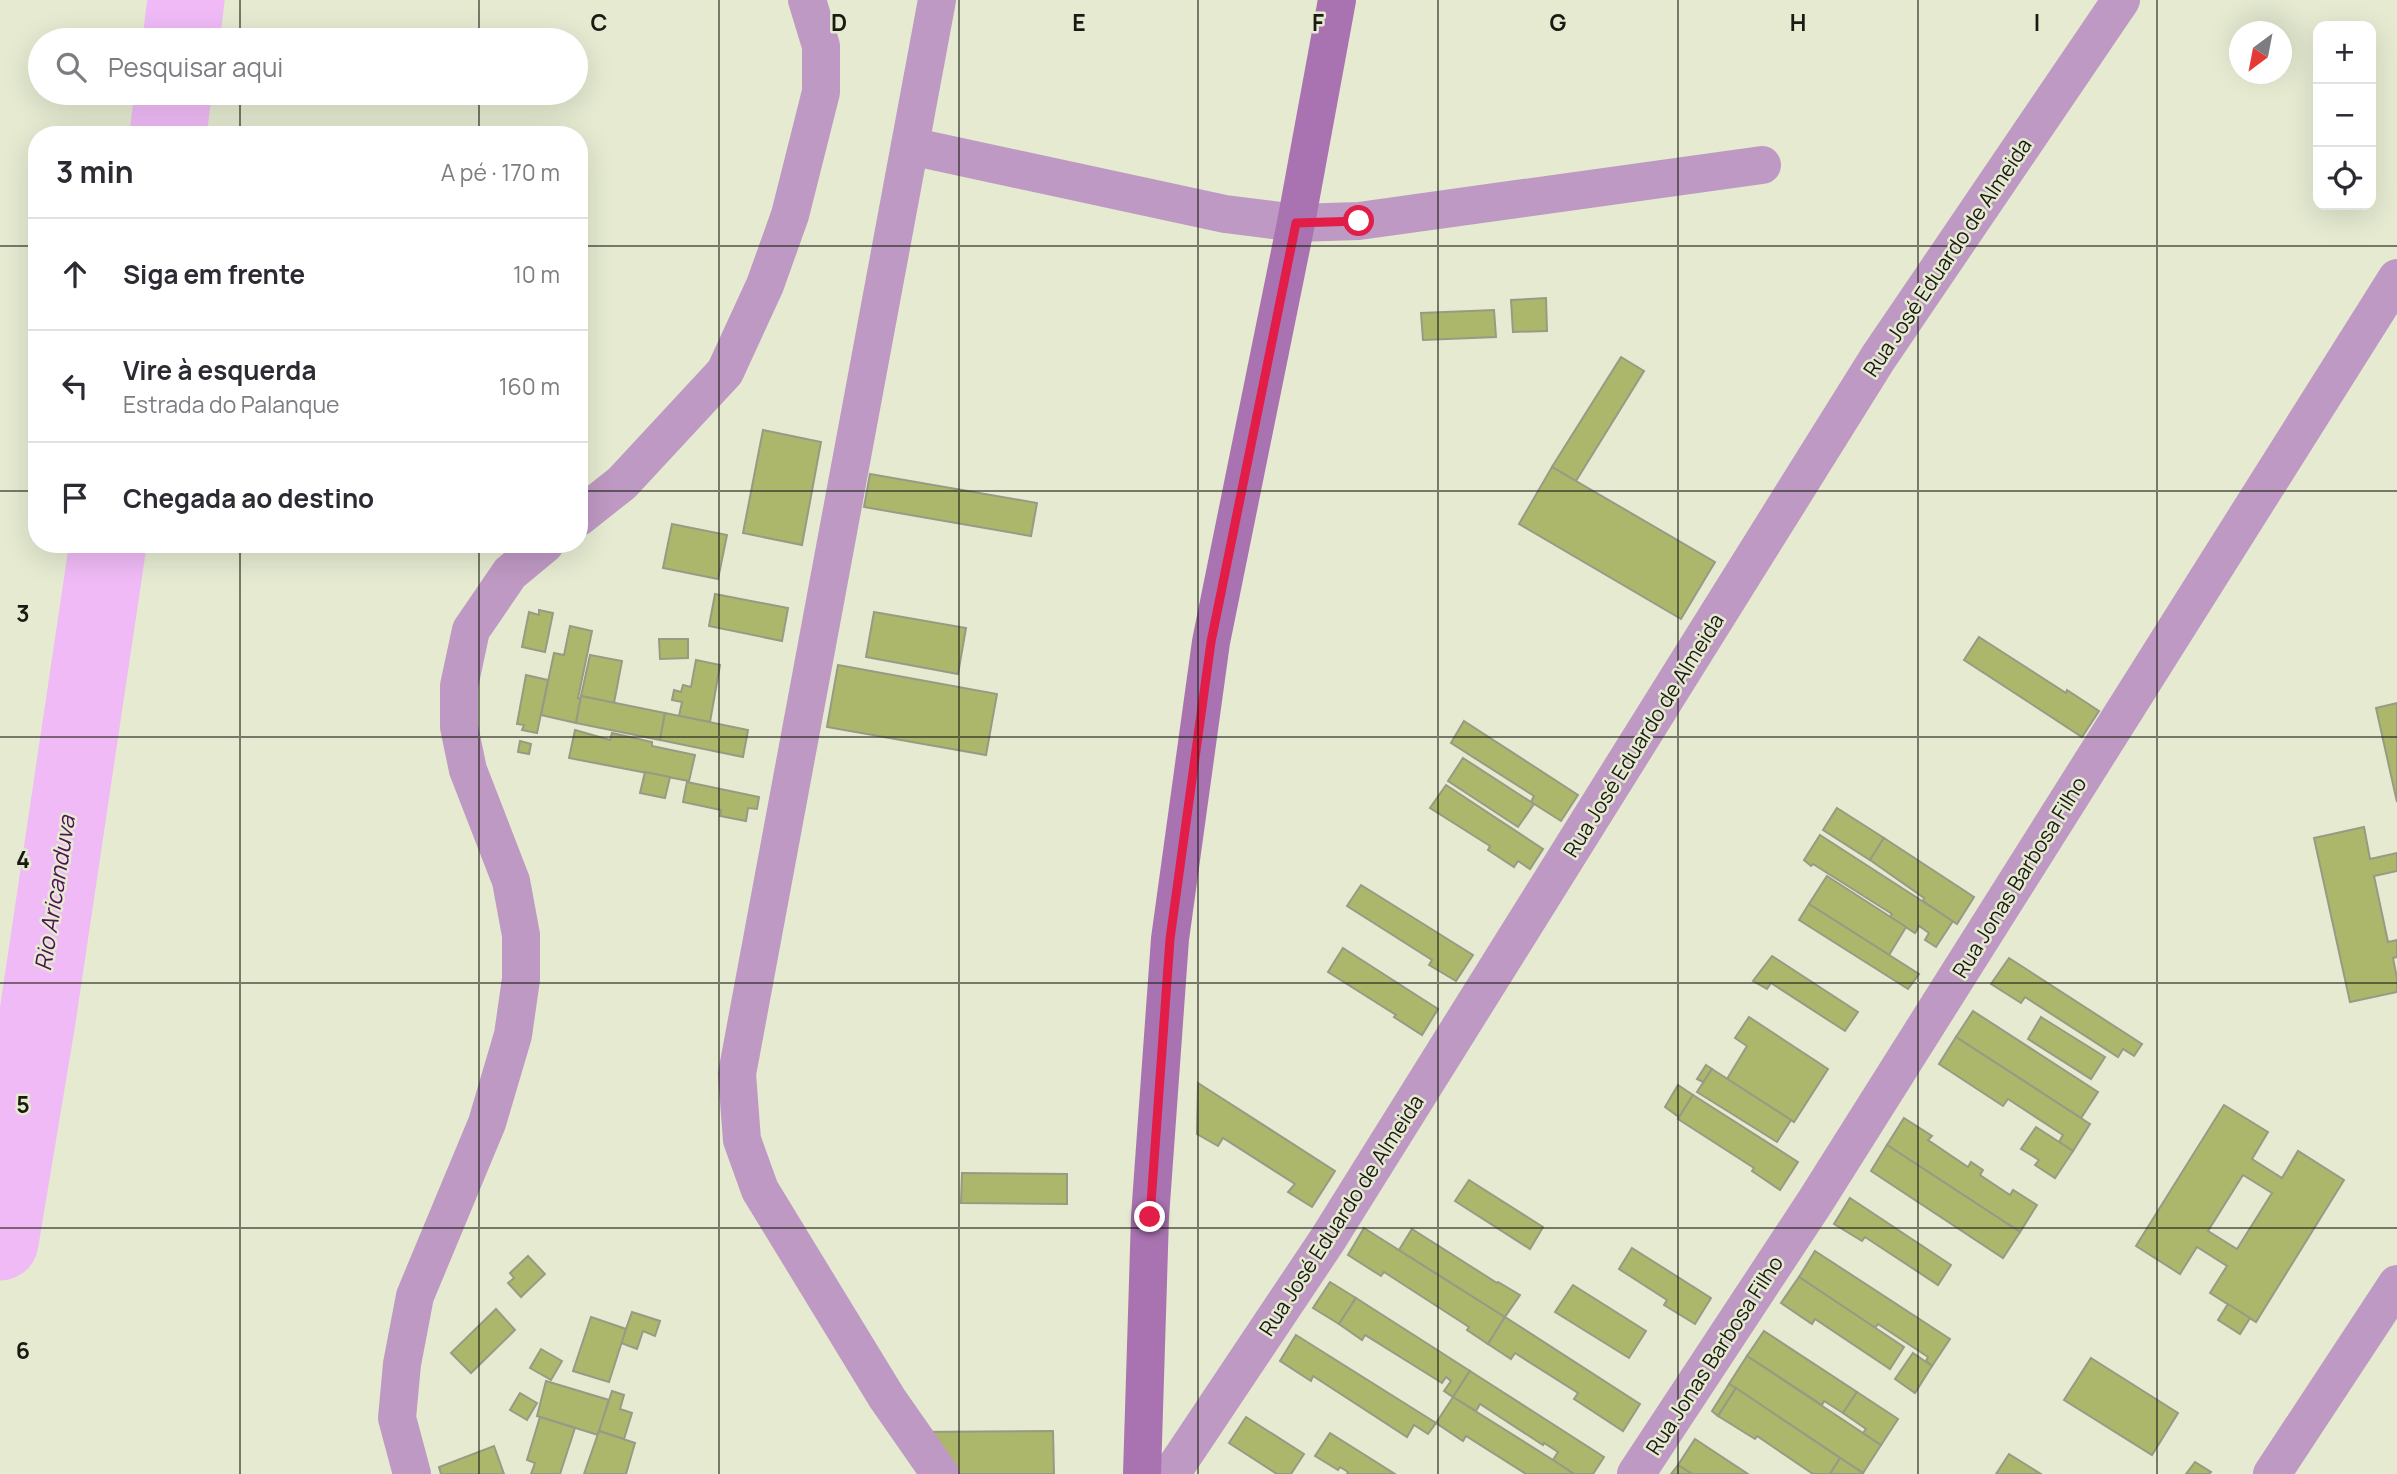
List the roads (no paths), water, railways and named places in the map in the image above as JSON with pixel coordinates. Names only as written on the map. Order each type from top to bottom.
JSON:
[{"type":"street","points":[[588,510],[622,483],[725,372],[765,285],[790,215],[821,92],[821,46],[807,0]]},
{"type":"street","points":[[937,0],[737,1074],[742,1140],[760,1190],[887,1398],[940,1474]]},
{"type":"street","points":[[1142,1474],[1150,1217],[1170,939],[1211,642],[1296,223],[1337,0]]},
{"type":"street","name":"Rua José Eduardo de Almeida","points":[[1171,1474],[1328,1239],[1878,358],[2121,0]]},
{"type":"street","points":[[910,146],[1225,214],[1296,223],[1359,221],[1762,165]]},
{"type":"street","name":"Rua Jonas Barbosa Filho","points":[[1636,1474],[1829,1179],[2397,278]]},
{"type":"street","points":[[412,1474],[397,1418],[402,1364],[415,1296],[487,1123],[513,1035],[522,979],[521,935],[512,881],[468,770],[459,727],[459,686],[471,630],[510,573],[534,553]]},
{"type":"street","points":[[2272,1474],[2397,1284]]},
{"type":"waterway","name":"Rio Aricanduva","points":[[182,28],[186,0]]},
{"type":"waterway","name":"Rio Aricanduva","points":[[169,126],[172,105]]},
{"type":"waterway","name":"Rio Aricanduva","points":[[0,1242],[37,1020],[107,553]]}]
